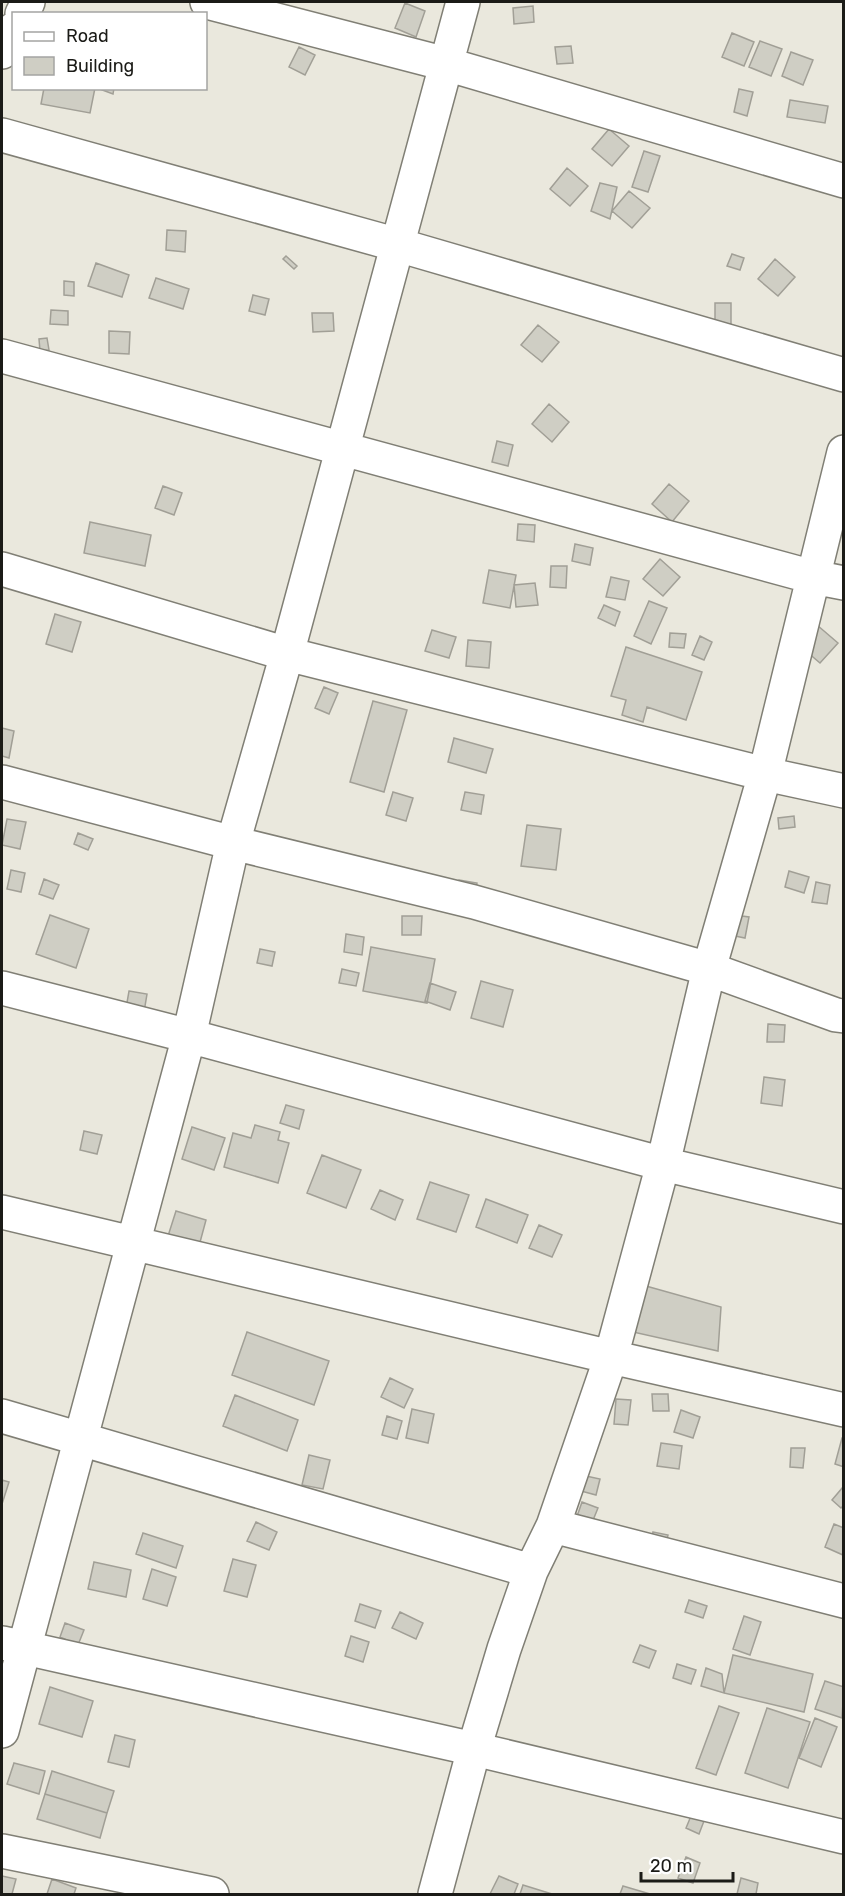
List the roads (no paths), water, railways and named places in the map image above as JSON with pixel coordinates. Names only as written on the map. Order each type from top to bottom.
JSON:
[{"type":"street","points":[[207,2],[446,64],[843,181]]},
{"type":"street","points":[[2,1731],[12,1646],[80,1438],[189,1036],[233,843],[288,654],[463,2]]},
{"type":"street","points":[[2,52],[12,33]]},
{"type":"street","points":[[2,135],[398,245],[843,375]]},
{"type":"street","points":[[2,356],[828,580]]},
{"type":"street","points":[[435,1894],[504,1649],[531,1571],[553,1526],[611,1357],[663,1164],[709,969],[765,774],[828,580],[843,452]]},
{"type":"street","points":[[2,569],[288,654],[765,774],[843,791]]},
{"type":"street","points":[[2,782],[233,843],[474,902],[709,969],[843,1016]]},
{"type":"street","points":[[2,988],[663,1164],[843,1207]]},
{"type":"street","points":[[2,1212],[843,1410]]},
{"type":"street","points":[[2,1416],[531,1571]]},
{"type":"street","points":[[553,1526],[843,1600]]},
{"type":"street","points":[[12,1646],[474,1749],[843,1837]]},
{"type":"street","points":[[2,1851],[212,1894]]}]
